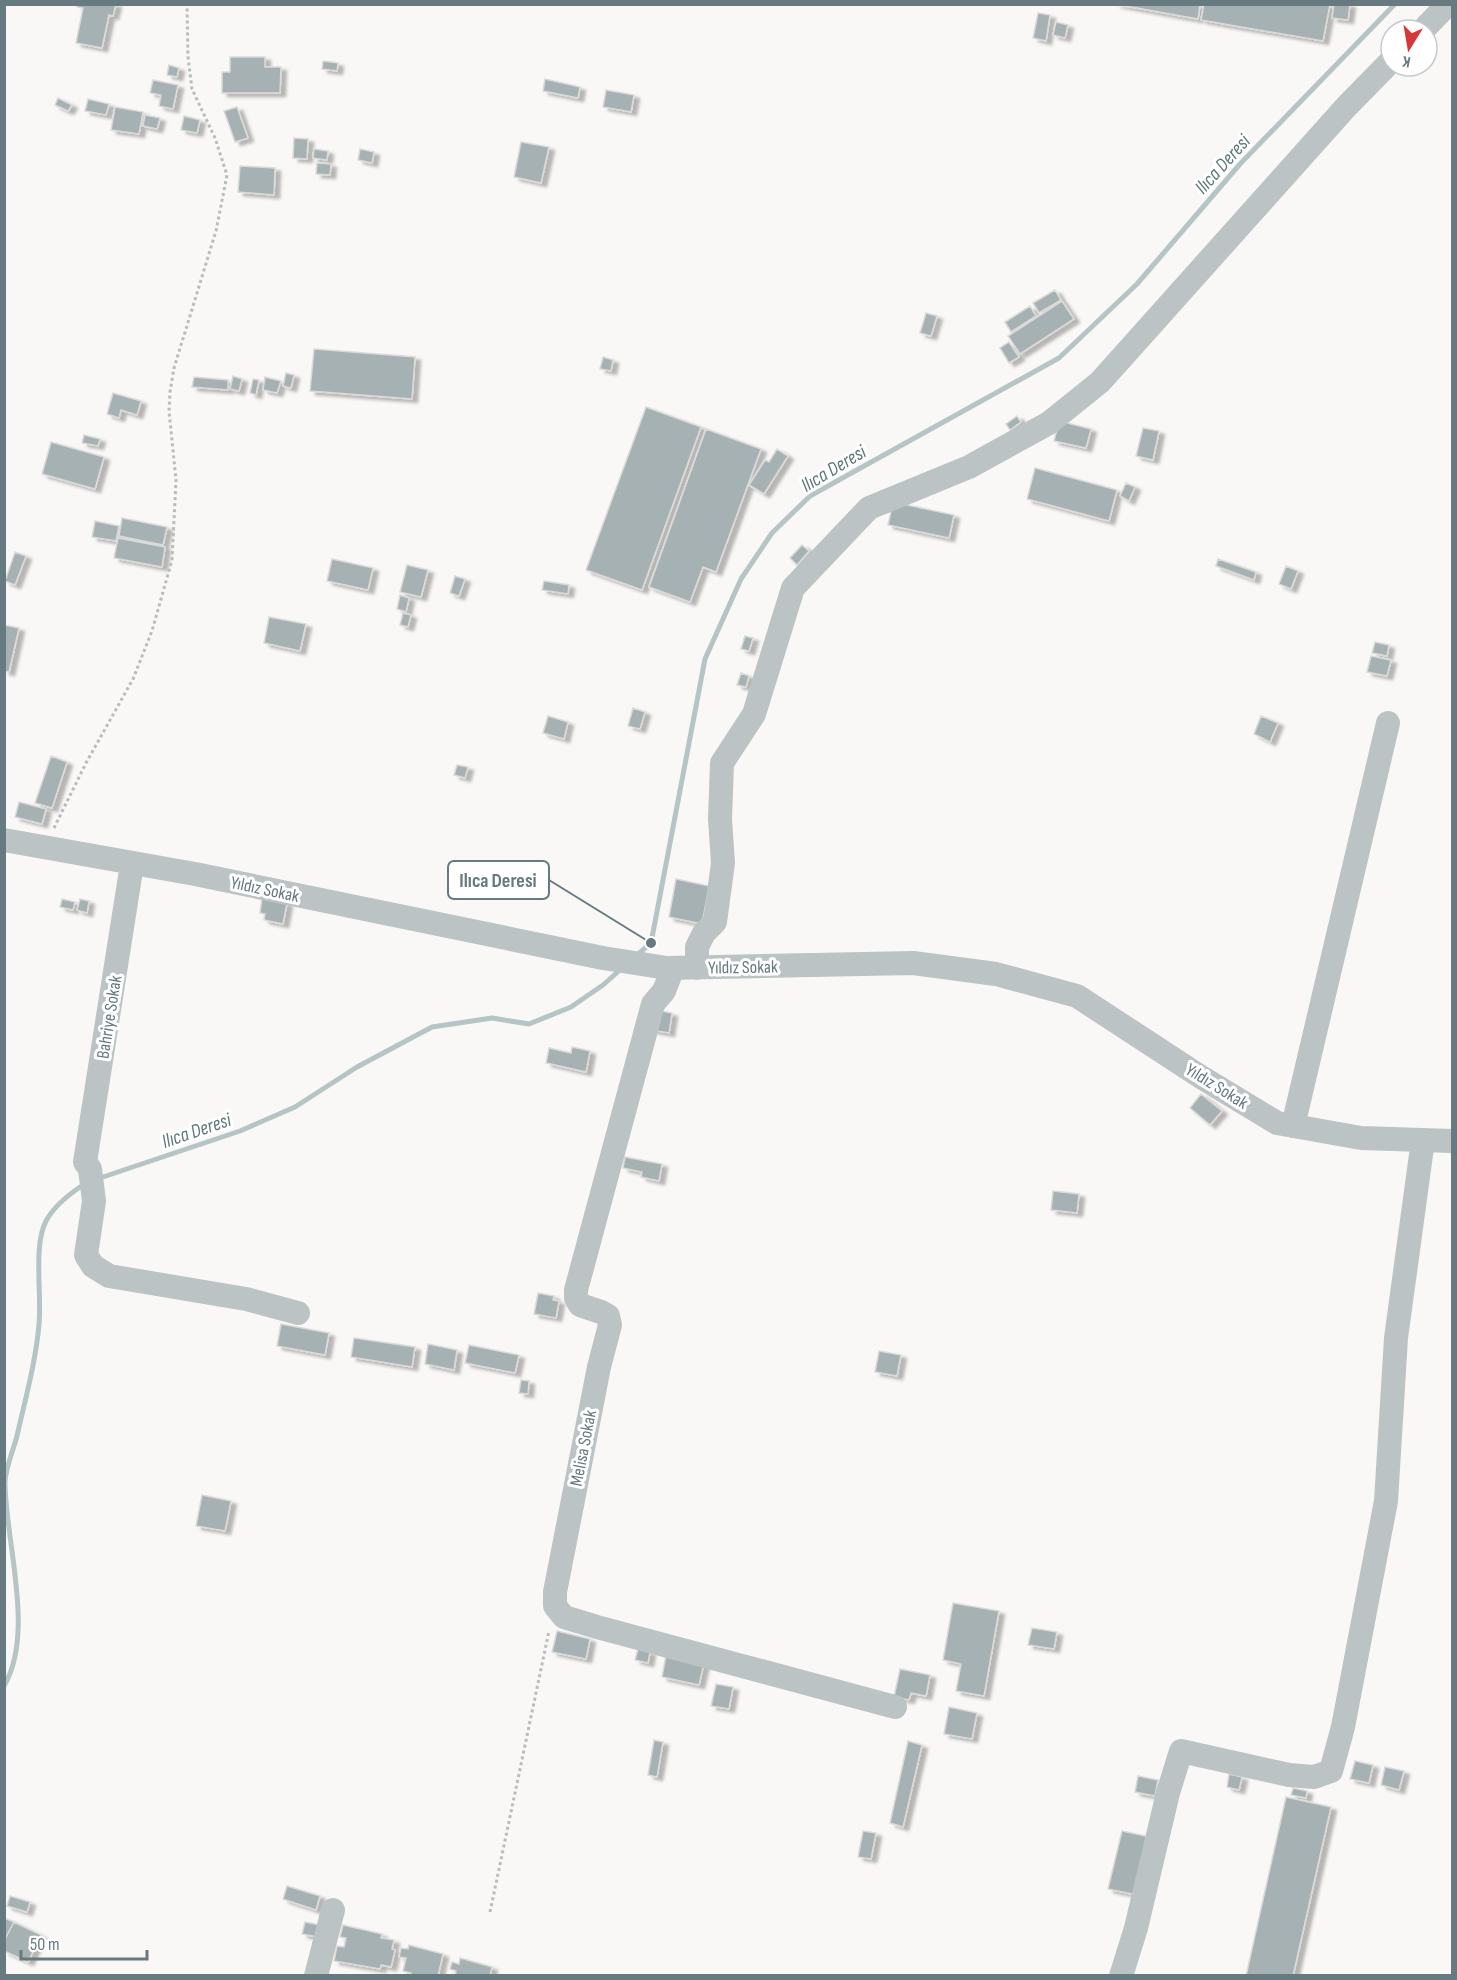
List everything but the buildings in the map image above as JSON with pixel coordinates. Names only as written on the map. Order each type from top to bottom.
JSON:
[{"type":"street","points":[[1435,18],[1448,4]]},
{"type":"street","points":[[697,968],[697,947],[704,933],[716,922],[723,863],[720,819],[722,763],[754,714],[793,588],[869,508],[969,467],[1050,423],[1100,382],[1346,106],[1379,73]]},
{"type":"street","points":[[1293,1126],[1388,723]]},
{"type":"street","name":"Yıldız Sokak","points":[[4,840],[195,874],[603,958],[670,968],[913,963],[1008,977],[1077,996],[1201,1077],[1277,1123],[1361,1138],[1452,1141]]},
{"type":"street","name":"Bahriye Sokak","points":[[132,864],[86,1162],[90,1168],[94,1201],[86,1255],[93,1266],[109,1276],[246,1299],[298,1313]]},
{"type":"street","name":"Melisa Sokak","points":[[558,1610],[555,1606],[555,1592],[599,1367],[610,1325],[608,1316],[601,1311],[580,1305],[576,1298],[576,1290],[653,1004],[664,991],[670,968]]},
{"type":"street","points":[[1121,1976],[1136,1928],[1168,1793],[1181,1751],[1289,1774],[1314,1777],[1331,1771],[1343,1727],[1386,1501],[1396,1338],[1423,1140]]},
{"type":"street","points":[[558,1610],[564,1617],[597,1627],[896,1707]]},
{"type":"street","points":[[316,1976],[333,1910]]},
{"type":"path","points":[[46,847],[86,763],[134,679],[152,631],[172,560],[176,480],[169,411],[170,392],[174,368],[216,231],[227,175],[215,138],[192,88],[188,57],[187,4]]},
{"type":"path","points":[[490,1912],[550,1623],[558,1610]]},
{"type":"waterway","name":"Ilıca Deresi","points":[[637,955],[651,943],[705,659],[741,579],[772,533],[810,496],[1059,358],[1137,284],[1240,164],[1395,4]]},
{"type":"waterway","name":"Ilıca Deresi","points":[[97,1179],[240,1131],[295,1107],[357,1067],[432,1027],[492,1018],[529,1024],[571,1007],[603,985],[621,969]]},
{"type":"waterway","name":"Ilıca Deresi","points":[[4,1686],[13,1665],[18,1615],[5,1478],[27,1394],[38,1338],[42,1231],[49,1215],[86,1183]]},
{"type":"place","name":"Ilıca Deresi","points":[[651,943]]}]
